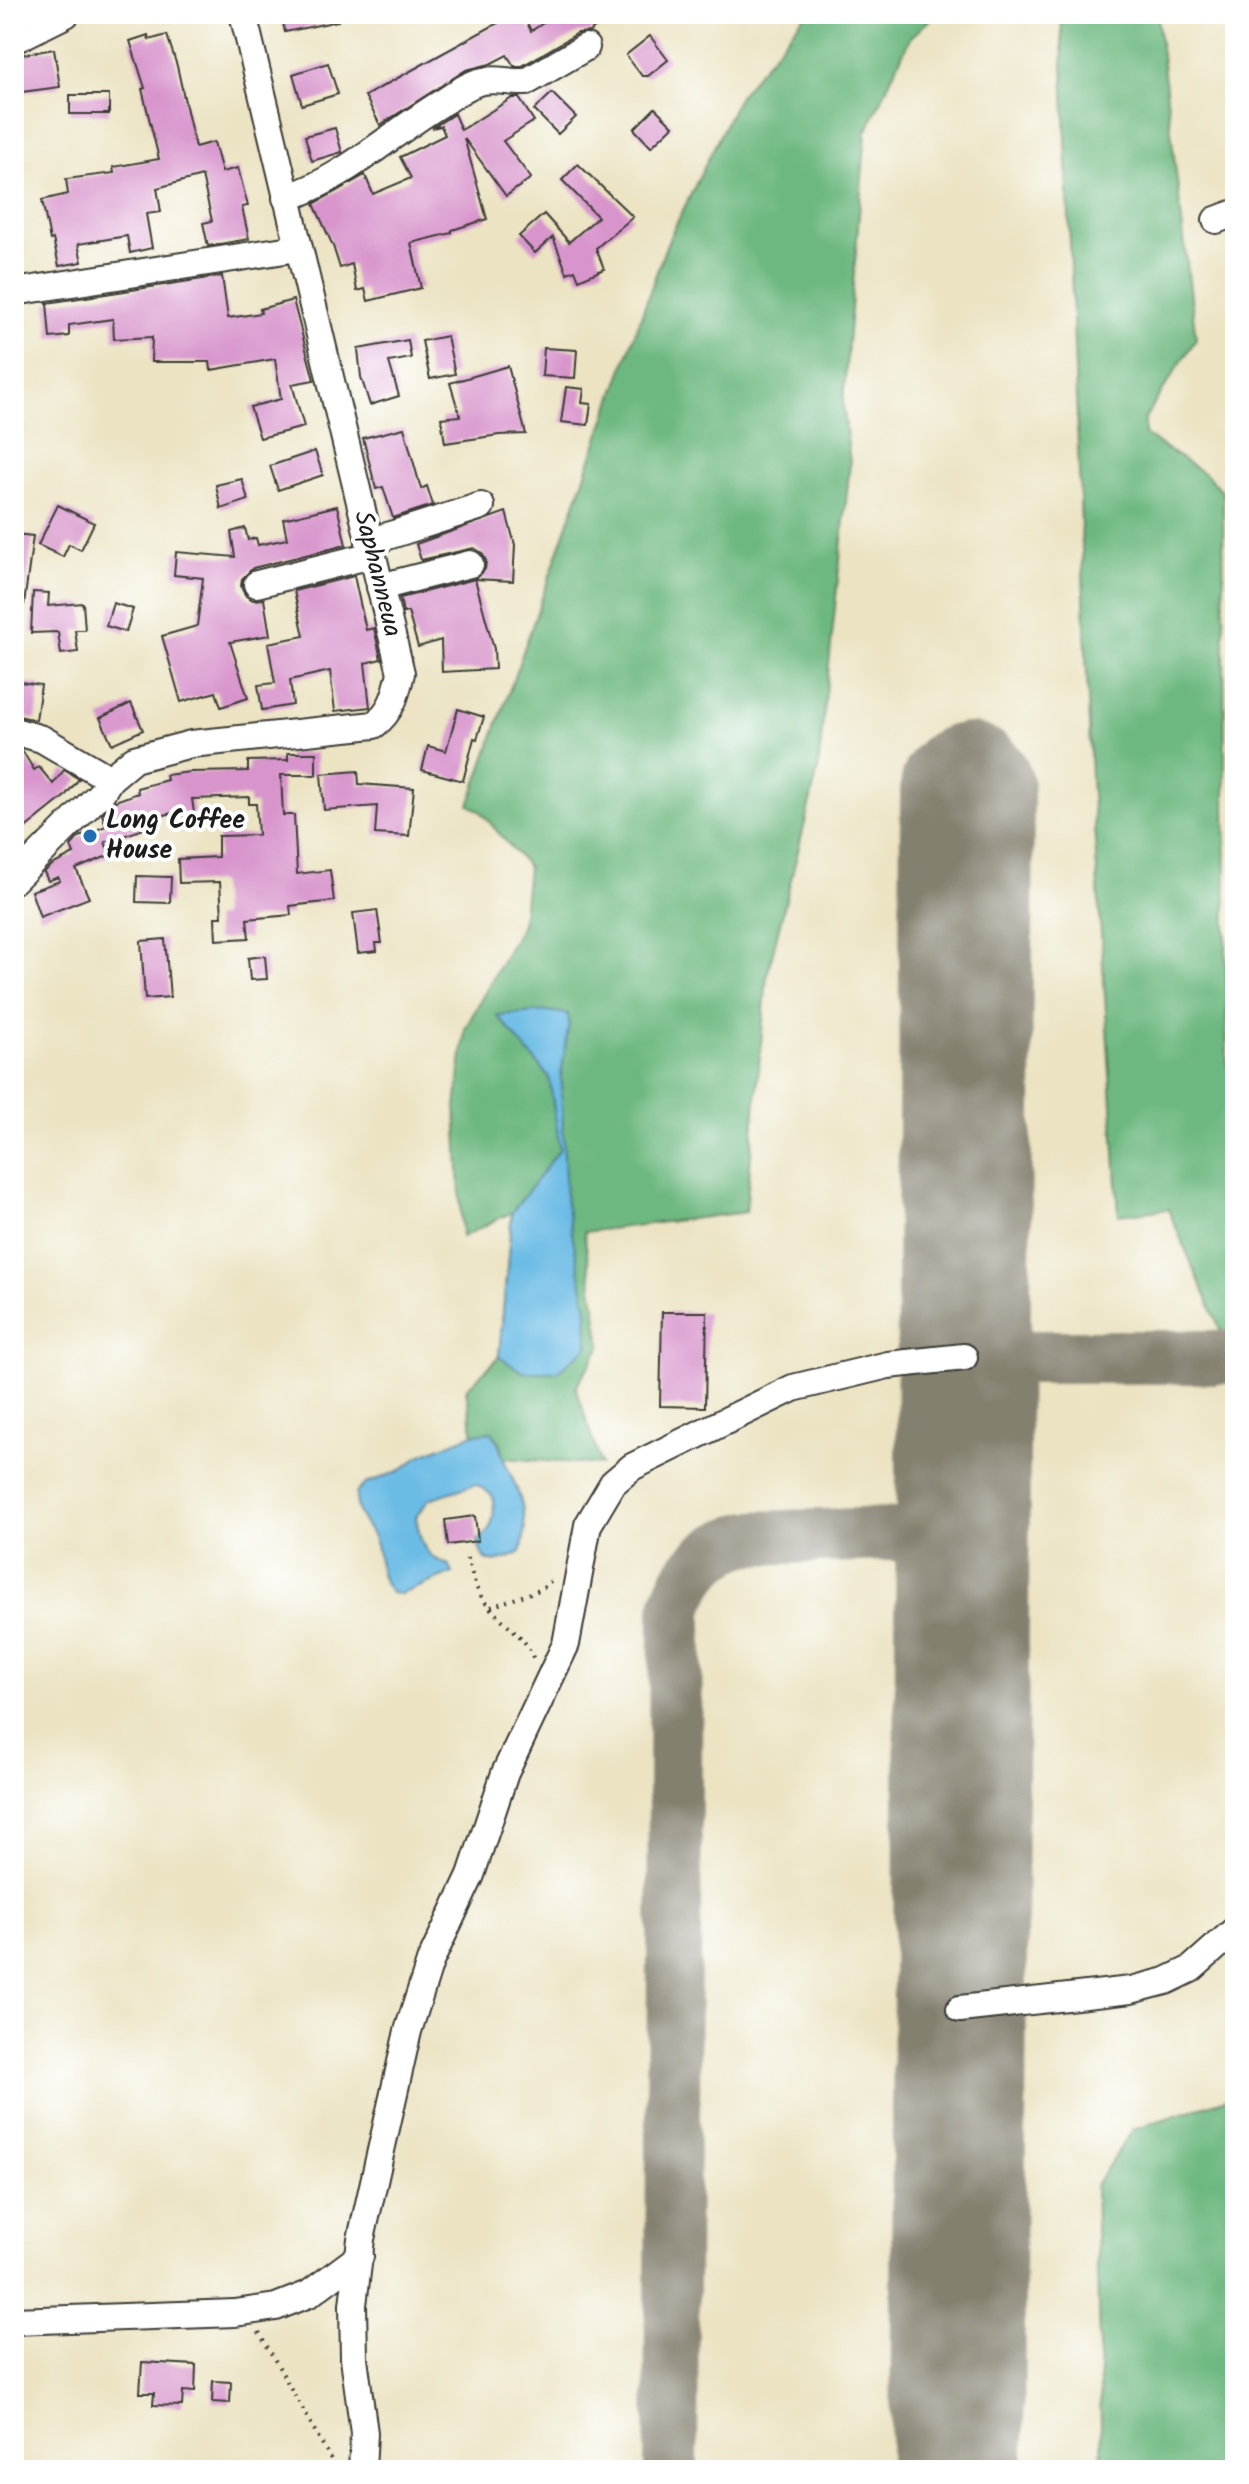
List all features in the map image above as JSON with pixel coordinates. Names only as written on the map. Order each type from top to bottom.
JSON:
[{"type":"street","points":[[14,40],[66,14]]},
{"type":"street","name":"Saphanneua","points":[[14,880],[102,792],[110,779],[134,759],[191,744],[374,725],[386,716],[395,698],[401,673],[243,14]]},
{"type":"street","points":[[286,198],[305,192],[382,145],[408,123],[479,81],[526,82],[586,47]]},
{"type":"street","points":[[27,290],[298,248]]},
{"type":"street","points":[[257,584],[370,549],[481,506]]},
{"type":"street","points":[[380,587],[470,564]]},
{"type":"street","points":[[14,731],[42,739],[110,779]]},
{"type":"street","points":[[362,2470],[364,2433],[354,2358],[353,2305],[360,2256],[408,2031],[425,1976],[471,1875],[505,1773],[566,1644],[588,1525],[613,1483],[632,1467],[793,1388],[888,1365],[964,1357]]},
{"type":"street","points":[[960,2009],[1131,1990],[1166,1981],[1191,1969],[1235,1930]]},
{"type":"street","points":[[14,2321],[235,2313],[292,2303],[326,2283],[360,2256]]},
{"type":"path","points":[[467,1558],[481,1596],[532,1653],[538,1673],[536,1707]]},
{"type":"path","points":[[491,1607],[542,1589],[557,1576]]},
{"type":"path","points":[[235,2313],[263,2337],[337,2470]]},
{"type":"green space","points":[[806,14],[936,14],[910,38],[866,132],[843,403],[850,463],[818,770],[767,976],[746,1212],[584,1232],[601,1346],[576,1387],[601,1465],[503,1458],[501,1444],[492,1432],[473,1434],[466,1389],[499,1357],[512,1212],[462,1237],[456,1107],[465,1029],[522,924],[528,867],[479,810],[469,805],[667,243],[739,96]]},
{"type":"green space","points":[[1061,14],[1157,14],[1196,339],[1145,418],[1145,435],[1208,476],[1223,493],[1227,1065],[1235,1072],[1235,1335],[1223,1336],[1168,1209],[1119,1215],[1091,778]]},
{"type":"green space","points":[[1235,2096],[1235,2424],[1222,2470],[1102,2470],[1095,2186],[1133,2129]]},
{"type":"water","points":[[547,1011],[568,1014],[561,1076],[566,1203],[587,1310],[588,1347],[556,1372],[523,1372],[499,1357],[512,1212],[560,1149],[549,1077],[497,1015]]},
{"type":"water","points":[[492,1432],[522,1504],[525,1527],[521,1552],[494,1562],[480,1550],[478,1541],[491,1526],[494,1515],[492,1495],[476,1484],[429,1499],[416,1517],[424,1547],[433,1558],[449,1565],[453,1573],[401,1594],[391,1593],[382,1576],[373,1537],[360,1517],[356,1493],[365,1484],[401,1470],[419,1456],[473,1434]]},
{"type":"building","points":[[281,14],[337,14],[338,21],[285,32]]},
{"type":"building","points":[[514,14],[523,14],[531,31],[557,14],[615,14],[589,32],[578,33],[522,66],[514,66],[507,55],[490,64],[466,70],[380,125],[365,96]]},
{"type":"building","points":[[148,35],[149,40],[167,35],[195,147],[214,142],[222,172],[238,168],[248,206],[242,207],[249,239],[208,246],[203,223],[212,221],[202,176],[157,188],[161,212],[146,214],[152,248],[130,253],[127,236],[78,244],[82,262],[59,266],[42,200],[68,194],[66,179],[114,173],[113,167],[159,159],[142,89],[145,88],[130,41]]},
{"type":"building","points":[[650,36],[668,60],[648,76],[642,76],[626,55]]},
{"type":"building","points":[[54,49],[60,87],[14,93],[14,56]]},
{"type":"building","points":[[328,63],[338,94],[302,105],[293,74]]},
{"type":"building","points":[[552,93],[576,117],[558,134],[534,110]]},
{"type":"building","points":[[70,95],[109,95],[109,114],[70,114]]},
{"type":"building","points":[[512,98],[519,98],[534,121],[503,141],[531,178],[506,196],[464,138],[487,219],[452,230],[452,233],[411,243],[421,288],[368,301],[365,289],[357,291],[352,264],[340,268],[314,204],[365,175],[373,194],[411,178],[400,157],[445,135],[441,126],[432,128],[454,114],[461,130]]},
{"type":"building","points":[[655,108],[673,126],[651,147],[634,129]]},
{"type":"building","points":[[335,128],[342,152],[312,161],[305,136]]},
{"type":"building","points":[[578,164],[633,217],[596,248],[604,269],[579,280],[575,270],[567,273],[553,237],[535,253],[519,236],[544,214],[569,242],[598,217],[562,180]]},
{"type":"building","points":[[222,276],[228,318],[261,313],[260,309],[293,300],[314,380],[292,384],[304,427],[260,438],[250,407],[281,399],[275,359],[211,370],[210,362],[151,362],[152,337],[114,339],[113,319],[69,325],[69,336],[50,338],[47,303]]},
{"type":"building","points":[[447,336],[455,374],[430,379],[422,341]]},
{"type":"building","points":[[408,340],[411,358],[389,362],[399,396],[370,405],[361,377],[358,349]]},
{"type":"building","points":[[544,348],[577,350],[575,378],[542,376]]},
{"type":"building","points":[[508,366],[526,434],[445,443],[441,418],[460,416],[450,383]]},
{"type":"building","points":[[566,387],[584,389],[582,403],[591,404],[588,425],[561,422]]},
{"type":"building","points":[[404,428],[421,489],[427,486],[433,505],[393,518],[383,487],[376,489],[363,438]]},
{"type":"building","points":[[315,451],[323,475],[278,490],[270,466]]},
{"type":"building","points":[[242,479],[248,500],[221,509],[216,485]]},
{"type":"building","points":[[58,505],[94,523],[81,550],[69,544],[63,557],[38,545]]},
{"type":"building","points":[[337,506],[346,545],[253,568],[242,579],[241,587],[246,596],[253,600],[264,599],[270,635],[230,642],[248,698],[221,707],[216,692],[181,702],[162,636],[197,626],[203,578],[174,575],[176,552],[235,557],[231,532],[245,528],[248,540],[256,538],[258,545],[287,539],[283,519]]},
{"type":"building","points":[[506,512],[515,545],[513,581],[475,579],[485,569],[486,561],[482,553],[474,548],[421,560],[416,544]]},
{"type":"building","points":[[14,534],[33,536],[24,605],[14,605]]},
{"type":"building","points":[[354,576],[366,630],[374,628],[381,659],[365,663],[370,707],[335,711],[330,671],[290,680],[293,705],[262,710],[258,685],[275,683],[268,643],[304,636],[294,591]]},
{"type":"building","points":[[475,579],[494,649],[495,669],[442,672],[441,640],[418,647],[408,612],[403,613],[400,598]]},
{"type":"building","points":[[33,592],[49,593],[48,606],[83,603],[85,630],[75,630],[78,652],[61,654],[58,632],[31,633]]},
{"type":"building","points":[[113,603],[133,609],[126,632],[106,626]]},
{"type":"building","points":[[14,681],[41,685],[36,720],[14,715]]},
{"type":"building","points":[[131,703],[143,730],[112,744],[100,718]]},
{"type":"building","points":[[458,709],[484,717],[477,739],[474,738],[463,781],[422,770],[428,746],[446,751]]},
{"type":"building","points":[[14,748],[22,750],[34,770],[39,767],[53,784],[64,770],[79,779],[64,797],[14,837]]},
{"type":"building","points":[[288,753],[316,753],[316,775],[281,775],[283,815],[294,815],[297,874],[330,870],[334,901],[290,906],[291,915],[247,919],[249,938],[216,940],[215,917],[222,917],[220,882],[179,883],[178,859],[218,857],[218,836],[258,835],[256,804],[249,804],[249,797],[192,799],[194,813],[177,816],[176,812],[141,821],[144,829],[105,842],[110,855],[76,869],[89,898],[40,917],[31,891],[60,881],[58,877],[48,881],[44,872],[74,854],[71,846],[79,837],[106,826],[102,814],[115,801],[138,793],[137,788],[167,780],[166,775],[248,771],[248,761],[288,760]]},
{"type":"building","points":[[358,771],[359,784],[414,788],[409,836],[375,834],[377,806],[324,810],[321,774]]},
{"type":"building","points":[[137,876],[171,877],[170,903],[136,902]]},
{"type":"building","points":[[377,910],[382,943],[376,943],[377,951],[358,953],[353,913]]},
{"type":"building","points":[[165,939],[170,997],[145,999],[141,941]]},
{"type":"building","points":[[265,956],[267,979],[250,980],[248,958]]},
{"type":"building","points":[[662,1312],[707,1312],[705,1407],[660,1406]]},
{"type":"building","points":[[475,1516],[478,1541],[448,1545],[445,1520]]},
{"type":"building","points":[[142,2362],[196,2365],[195,2392],[183,2391],[182,2406],[153,2405],[154,2393],[140,2393]]},
{"type":"building","points":[[213,2381],[231,2382],[230,2403],[212,2402]]},
{"type":"taxiway","points":[[964,1357],[1235,1357]]},
{"type":"taxiway","points":[[671,2470],[676,1610],[680,1596],[693,1573],[711,1555],[749,1538],[963,1532]]},
{"type":"runway","points":[[957,2470],[967,790]]},
{"type":"place","name":"Long Coffee House","points":[[90,836]]}]
